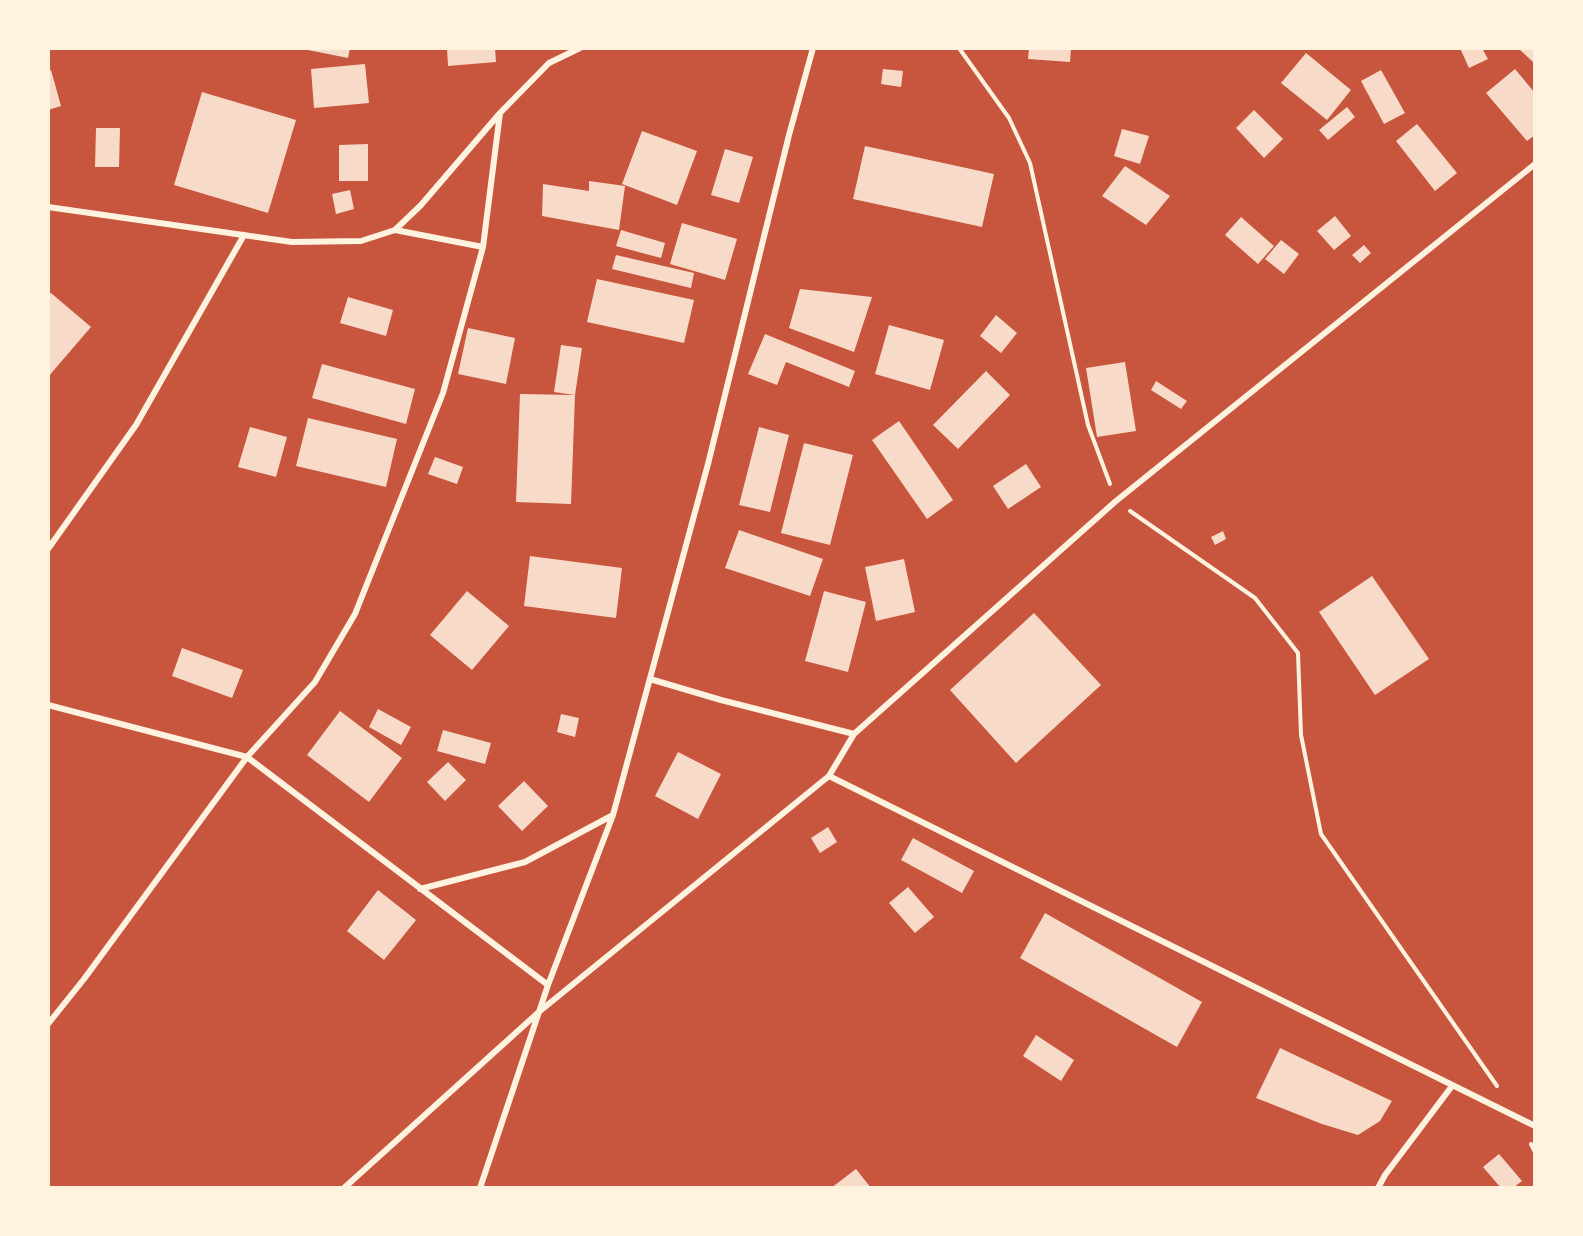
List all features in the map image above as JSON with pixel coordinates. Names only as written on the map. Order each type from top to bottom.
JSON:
[{"type":"street","points":[[48,207],[292,242],[362,241],[395,230],[421,205],[500,113],[549,63],[580,48]]},
{"type":"street","points":[[480,1188],[548,985],[613,815],[708,464],[789,135],[813,48]]},
{"type":"street","points":[[48,1024],[84,980],[247,757],[315,682],[355,614],[443,393],[483,247],[500,113]]},
{"type":"street","points":[[344,1188],[540,1011],[829,776],[854,734],[1116,501],[1535,164]]},
{"type":"street","points":[[395,230],[483,247]]},
{"type":"street","points":[[48,549],[136,424],[244,236]]},
{"type":"street","points":[[650,679],[854,734]]},
{"type":"street","points":[[48,705],[247,757],[548,985]]},
{"type":"street","points":[[829,776],[1535,1126]]},
{"type":"street","points":[[420,889],[525,862],[613,815]]},
{"type":"street","points":[[1378,1188],[1385,1175],[1452,1086]]},
{"type":"path","points":[[959,48],[1009,118],[1030,163],[1088,425],[1116,501],[1255,598],[1298,653],[1301,735],[1321,834],[1497,1088]]},
{"type":"path","points":[[1518,1117],[1535,1152]]},
{"type":"building","points":[[308,48],[350,48],[348,58],[308,50]]},
{"type":"building","points":[[447,48],[495,48],[496,62],[448,66]]},
{"type":"building","points":[[1029,48],[1071,48],[1070,62],[1028,59]]},
{"type":"building","points":[[1460,48],[1482,48],[1488,59],[1469,68]]},
{"type":"building","points":[[1518,48],[1535,48],[1535,60],[1533,62]]},
{"type":"building","points":[[1306,53],[1351,90],[1327,120],[1281,83]]},
{"type":"building","points":[[365,64],[369,103],[314,108],[311,69]]},
{"type":"building","points":[[883,69],[903,71],[901,87],[881,84]]},
{"type":"building","points":[[1515,69],[1535,93],[1535,135],[1527,141],[1486,93]]},
{"type":"building","points":[[51,70],[61,106],[48,110],[48,71]]},
{"type":"building","points":[[1381,70],[1405,113],[1384,124],[1361,81]]},
{"type":"building","points":[[202,92],[296,120],[268,213],[174,185]]},
{"type":"building","points":[[1347,107],[1355,117],[1328,140],[1319,130]]},
{"type":"building","points":[[1254,110],[1283,139],[1264,158],[1236,128]]},
{"type":"building","points":[[1417,124],[1457,173],[1435,191],[1396,141]]},
{"type":"building","points":[[96,128],[120,128],[119,167],[95,167]]},
{"type":"building","points":[[1122,129],[1149,136],[1140,164],[1114,156]]},
{"type":"building","points":[[642,131],[697,151],[677,205],[622,184]]},
{"type":"building","points":[[368,144],[368,181],[339,181],[339,145]]},
{"type":"building","points":[[865,146],[994,174],[982,227],[853,199]]},
{"type":"building","points":[[725,149],[753,157],[739,203],[711,195]]},
{"type":"building","points":[[1125,166],[1170,196],[1146,225],[1102,196]]},
{"type":"building","points":[[589,181],[625,186],[619,230],[542,216],[543,184],[589,191]]},
{"type":"building","points":[[350,190],[354,209],[336,214],[332,194]]},
{"type":"building","points":[[1335,216],[1351,236],[1334,250],[1317,231]]},
{"type":"building","points":[[1241,217],[1274,246],[1258,264],[1225,235]]},
{"type":"building","points":[[682,223],[737,239],[725,280],[670,264]]},
{"type":"building","points":[[621,230],[665,243],[661,258],[616,246]]},
{"type":"building","points":[[1281,240],[1299,254],[1284,274],[1265,259]]},
{"type":"building","points":[[1364,245],[1371,253],[1360,263],[1352,255]]},
{"type":"building","points":[[616,255],[694,273],[691,288],[612,269]]},
{"type":"building","points":[[597,279],[694,300],[684,343],[587,322]]},
{"type":"building","points":[[800,289],[872,297],[854,352],[789,328]]},
{"type":"building","points":[[51,293],[91,327],[48,377],[48,296]]},
{"type":"building","points":[[348,297],[393,310],[386,336],[340,323]]},
{"type":"building","points":[[996,315],[1017,333],[1001,353],[980,336]]},
{"type":"building","points":[[889,325],[944,340],[930,390],[875,374]]},
{"type":"building","points":[[468,328],[515,338],[506,384],[458,374]]},
{"type":"building","points":[[765,334],[855,371],[849,387],[786,362],[777,385],[748,374]]},
{"type":"building","points":[[561,345],[582,348],[575,395],[554,392]]},
{"type":"building","points":[[1125,362],[1136,431],[1097,437],[1086,368]]},
{"type":"building","points":[[322,364],[415,389],[406,424],[312,398]]},
{"type":"building","points":[[986,371],[1010,395],[958,449],[933,425]]},
{"type":"building","points":[[1156,381],[1187,401],[1181,409],[1151,390]]},
{"type":"building","points":[[520,394],[575,395],[571,504],[516,502]]},
{"type":"building","points":[[308,418],[397,439],[386,487],[296,466]]},
{"type":"building","points":[[899,421],[953,500],[927,519],[872,440]]},
{"type":"building","points":[[250,427],[287,437],[276,477],[238,467]]},
{"type":"building","points":[[759,427],[789,435],[770,512],[739,505]]},
{"type":"building","points":[[804,443],[853,455],[830,545],[781,533]]},
{"type":"building","points":[[435,457],[463,467],[457,484],[428,474]]},
{"type":"building","points":[[1026,464],[1041,487],[1008,509],[993,486]]},
{"type":"building","points":[[739,530],[823,559],[810,596],[725,568]]},
{"type":"building","points":[[1223,531],[1226,539],[1215,545],[1211,537]]},
{"type":"building","points":[[530,556],[622,568],[616,618],[524,606]]},
{"type":"building","points":[[904,559],[915,612],[876,621],[865,567]]},
{"type":"building","points":[[1372,576],[1429,659],[1375,695],[1319,612]]},
{"type":"building","points":[[467,591],[509,626],[472,670],[430,635]]},
{"type":"building","points":[[824,591],[866,602],[848,672],[805,661]]},
{"type":"building","points":[[1034,613],[1101,685],[1016,763],[950,690]]},
{"type":"building","points":[[182,648],[243,670],[232,698],[172,676]]},
{"type":"building","points":[[378,709],[411,727],[401,745],[369,727]]},
{"type":"building","points":[[340,711],[402,758],[369,802],[307,755]]},
{"type":"building","points":[[561,714],[579,718],[575,737],[557,732]]},
{"type":"building","points":[[443,730],[491,743],[485,764],[437,751]]},
{"type":"building","points":[[678,752],[721,774],[698,819],[655,796]]},
{"type":"building","points":[[448,762],[466,780],[445,801],[427,782]]},
{"type":"building","points":[[524,781],[548,806],[522,831],[498,806]]},
{"type":"building","points":[[828,827],[837,842],[820,853],[811,838]]},
{"type":"building","points":[[913,838],[974,871],[962,893],[901,860]]},
{"type":"building","points":[[908,887],[934,917],[915,933],[889,903]]},
{"type":"building","points":[[378,890],[416,920],[384,960],[347,931]]},
{"type":"building","points":[[1045,913],[1202,1002],[1177,1047],[1020,958]]},
{"type":"building","points":[[1036,1035],[1074,1060],[1061,1081],[1023,1056]]},
{"type":"building","points":[[1280,1048],[1392,1101],[1380,1121],[1358,1135],[1322,1124],[1256,1098]]},
{"type":"building","points":[[1499,1154],[1522,1181],[1513,1188],[1501,1188],[1483,1167]]},
{"type":"building","points":[[856,1169],[871,1188],[831,1188]]}]
